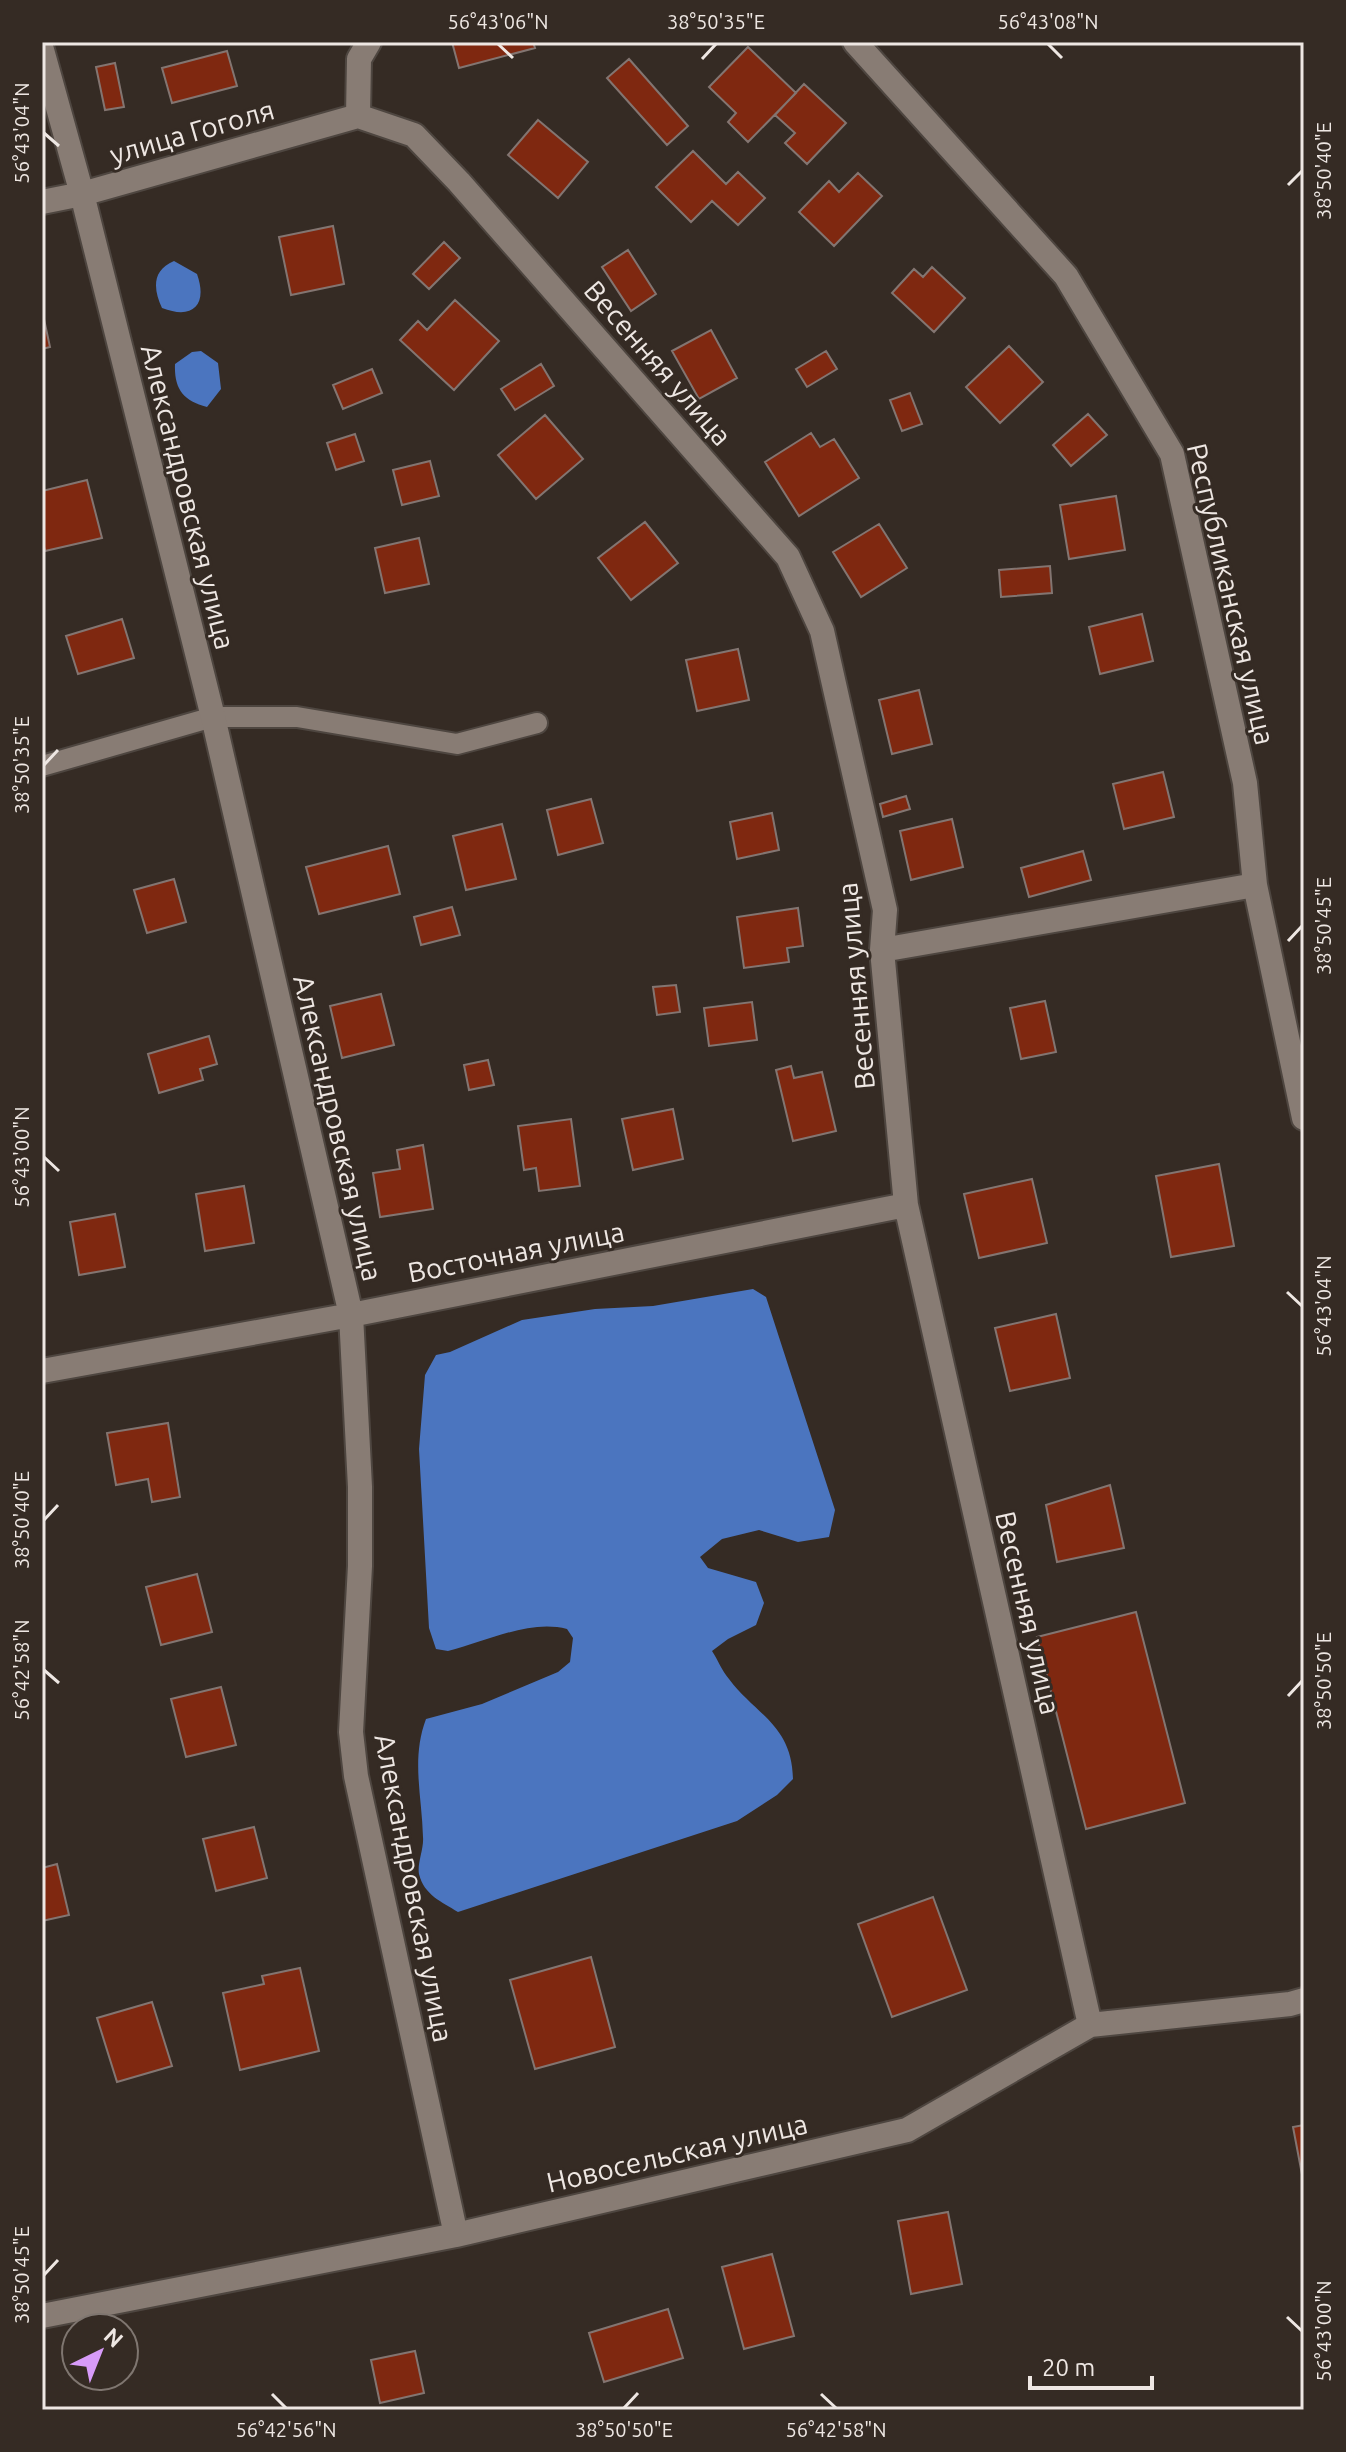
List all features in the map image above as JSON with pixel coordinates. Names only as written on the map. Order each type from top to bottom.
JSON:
[{"type":"street","points":[[358,116],[359,59],[369,42]]},
{"type":"street","name":"Республиканская улица","points":[[855,42],[1066,276],[1172,454],[1245,783],[1255,885],[1304,1118]]},
{"type":"street","name":"Александровская улица","points":[[42,50],[82,194],[213,717],[351,1315],[360,1487],[351,1732],[356,1776],[456,2235]]},
{"type":"street","name":"улица Гоголя","points":[[42,202],[82,194],[358,116]]},
{"type":"street","name":"Весенняя улица","points":[[358,116],[414,135],[459,182],[788,557],[822,631],[885,910],[882,950],[906,1205],[1090,2025]]},
{"type":"street","points":[[882,950],[1255,885]]},
{"type":"street","name":"Восточная улица","points":[[42,1371],[351,1315],[906,1205]]},
{"type":"street","name":"Новосельская улица","points":[[42,2316],[456,2235],[907,2130],[1090,2025],[1304,2000]]},
{"type":"lane","points":[[42,766],[213,717],[297,717],[457,744],[537,723]]},
{"type":"water","points":[[174,261],[197,274],[201,294],[199,302],[190,311],[162,308],[159,301],[156,287],[158,275]]},
{"type":"water","points":[[201,351],[218,363],[221,389],[207,407],[182,393],[175,373],[175,364],[192,352]]},
{"type":"water","points":[[753,1289],[766,1297],[835,1510],[829,1537],[798,1542],[759,1530],[722,1539],[700,1557],[708,1568],[756,1582],[764,1603],[756,1625],[712,1651],[724,1673],[779,1733],[791,1761],[793,1779],[777,1795],[737,1821],[458,1912],[429,1893],[419,1874],[423,1837],[418,1763],[426,1719],[482,1704],[558,1672],[570,1662],[573,1638],[567,1629],[538,1627],[448,1651],[436,1649],[429,1628],[419,1449],[425,1375],[436,1355],[450,1352],[522,1320],[595,1309],[653,1306]]},
{"type":"building","points":[[452,42],[533,42],[535,48],[459,68]]},
{"type":"building","points":[[748,47],[796,93],[748,142],[728,122],[736,113],[709,87]]},
{"type":"building","points":[[227,51],[237,86],[172,103],[162,68]]},
{"type":"building","points":[[629,59],[688,126],[667,145],[607,78]]},
{"type":"building","points":[[115,63],[124,107],[105,110],[96,67]]},
{"type":"building","points":[[804,84],[846,123],[807,164],[785,143],[795,133],[775,115]]},
{"type":"building","points":[[538,120],[588,162],[558,198],[508,155]]},
{"type":"building","points":[[693,151],[726,184],[738,172],[765,198],[738,225],[712,201],[691,222],[656,187]]},
{"type":"building","points":[[858,173],[882,196],[834,246],[799,212],[829,181],[839,192]]},
{"type":"building","points":[[333,226],[344,284],[291,295],[279,237]]},
{"type":"building","points":[[444,242],[460,258],[429,289],[413,274]]},
{"type":"building","points":[[628,250],[656,294],[631,311],[602,267]]},
{"type":"building","points":[[932,267],[965,298],[934,332],[892,293],[914,269],[923,277]]},
{"type":"building","points":[[455,300],[499,341],[454,390],[400,340],[418,321],[427,330]]},
{"type":"building","points":[[42,310],[50,347],[42,349]]},
{"type":"building","points":[[711,330],[737,378],[699,399],[672,351]]},
{"type":"building","points":[[1009,346],[1043,382],[1000,423],[966,387]]},
{"type":"building","points":[[826,351],[837,369],[807,387],[796,369]]},
{"type":"building","points":[[541,364],[554,386],[515,410],[501,389]]},
{"type":"building","points":[[372,369],[382,393],[343,409],[333,385]]},
{"type":"building","points":[[910,393],[922,424],[902,431],[890,400]]},
{"type":"building","points":[[1088,414],[1107,435],[1071,466],[1053,445]]},
{"type":"building","points":[[545,415],[583,459],[536,499],[498,455]]},
{"type":"building","points":[[811,433],[820,447],[834,439],[859,478],[799,516],[765,462]]},
{"type":"building","points":[[355,434],[364,461],[336,470],[327,443]]},
{"type":"building","points":[[430,461],[439,496],[402,505],[393,470]]},
{"type":"building","points":[[87,480],[102,538],[45,551],[42,491]]},
{"type":"building","points":[[1116,496],[1125,550],[1069,559],[1060,505]]},
{"type":"building","points":[[645,522],[678,563],[631,600],[598,558]]},
{"type":"building","points":[[879,524],[907,568],[861,597],[833,552]]},
{"type":"building","points":[[419,538],[429,584],[385,593],[375,548]]},
{"type":"building","points":[[1050,566],[1052,593],[1001,597],[999,570]]},
{"type":"building","points":[[1142,614],[1153,661],[1100,674],[1089,627]]},
{"type":"building","points":[[122,619],[134,658],[78,674],[66,636]]},
{"type":"building","points":[[738,649],[749,700],[697,711],[686,660]]},
{"type":"building","points":[[919,690],[932,744],[892,754],[879,700]]},
{"type":"building","points":[[1163,772],[1174,817],[1124,829],[1113,784]]},
{"type":"building","points":[[906,796],[910,809],[883,817],[880,804]]},
{"type":"building","points":[[591,799],[603,843],[558,855],[547,810]]},
{"type":"building","points":[[772,813],[779,850],[737,859],[730,822]]},
{"type":"building","points":[[952,819],[963,867],[911,880],[900,831]]},
{"type":"building","points":[[502,824],[516,879],[466,890],[453,836]]},
{"type":"building","points":[[388,846],[400,894],[319,914],[306,867]]},
{"type":"building","points":[[1083,851],[1091,880],[1029,897],[1021,868]]},
{"type":"building","points":[[174,879],[186,922],[147,933],[134,890]]},
{"type":"building","points":[[452,907],[460,935],[421,945],[414,917]]},
{"type":"building","points":[[798,908],[803,946],[787,948],[789,962],[744,968],[737,917]]},
{"type":"building","points":[[676,985],[680,1012],[657,1015],[653,987]]},
{"type":"building","points":[[381,994],[394,1045],[342,1058],[330,1006]]},
{"type":"building","points":[[1045,1001],[1056,1052],[1021,1059],[1010,1008]]},
{"type":"building","points":[[752,1002],[757,1040],[709,1046],[704,1008]]},
{"type":"building","points":[[209,1036],[217,1064],[200,1069],[203,1080],[159,1093],[148,1054]]},
{"type":"building","points":[[488,1060],[494,1085],[469,1090],[464,1065]]},
{"type":"building","points":[[791,1066],[794,1078],[822,1072],[836,1131],[793,1141],[776,1070]]},
{"type":"building","points":[[673,1109],[683,1159],[633,1170],[622,1119]]},
{"type":"building","points":[[571,1119],[580,1186],[539,1191],[536,1168],[524,1170],[518,1126]]},
{"type":"building","points":[[423,1145],[433,1209],[380,1217],[373,1173],[400,1169],[397,1150]]},
{"type":"building","points":[[1219,1164],[1234,1246],[1171,1257],[1156,1176]]},
{"type":"building","points":[[1032,1179],[1047,1243],[979,1258],[964,1194]]},
{"type":"building","points":[[244,1186],[254,1243],[205,1251],[196,1194]]},
{"type":"building","points":[[115,1214],[125,1267],[79,1275],[70,1222]]},
{"type":"building","points":[[1056,1314],[1070,1378],[1010,1391],[995,1328]]},
{"type":"building","points":[[168,1423],[180,1497],[152,1502],[148,1479],[116,1485],[107,1433]]},
{"type":"building","points":[[1110,1485],[1124,1548],[1057,1562],[1046,1505]]},
{"type":"building","points":[[197,1574],[212,1632],[161,1645],[146,1587]]},
{"type":"building","points":[[1136,1612],[1185,1803],[1086,1829],[1037,1637]]},
{"type":"building","points":[[221,1687],[236,1745],[186,1757],[171,1699]]},
{"type":"building","points":[[254,1827],[267,1878],[216,1891],[203,1839]]},
{"type":"building","points":[[57,1864],[69,1915],[42,1921],[42,1868]]},
{"type":"building","points":[[933,1897],[967,1990],[892,2017],[858,1924]]},
{"type":"building","points":[[591,1957],[615,2047],[535,2069],[510,1980]]},
{"type":"building","points":[[300,1968],[319,2051],[240,2070],[223,1993],[264,1984],[262,1976]]},
{"type":"building","points":[[152,2002],[172,2066],[117,2082],[97,2018]]},
{"type":"building","points":[[1304,2125],[1304,2185],[1293,2127]]},
{"type":"building","points":[[948,2212],[962,2284],[911,2294],[898,2221]]},
{"type":"building","points":[[772,2254],[794,2336],[744,2349],[722,2267]]},
{"type":"building","points":[[668,2309],[683,2358],[604,2382],[589,2333]]},
{"type":"building","points":[[415,2351],[424,2393],[380,2403],[371,2360]]}]
